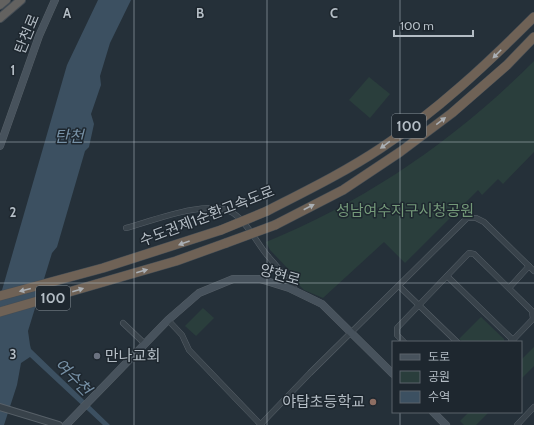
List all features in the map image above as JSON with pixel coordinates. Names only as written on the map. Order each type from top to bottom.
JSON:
[{"type":"highway","points":[[0,5],[6,0]]},
{"type":"highway","points":[[0,18],[21,0]]},
{"type":"highway","name":"수도권제1순환고속도로","points":[[0,296],[103,268],[221,230],[267,211],[330,179],[382,147],[434,108],[491,60],[534,17]]},
{"type":"highway","name":"수도권제1순환고속도로","points":[[0,312],[176,261],[275,225],[343,190],[400,152],[452,113],[507,65],[534,37]]},
{"type":"main road","name":"탄천로","points":[[0,146],[39,36],[55,0]]},
{"type":"main road","name":"양현로","points":[[66,425],[168,320],[198,293],[233,279],[260,279],[296,292],[322,304],[392,373]]},
{"type":"main road","points":[[433,413],[446,425]]},
{"type":"street","points":[[126,228],[200,208],[223,209],[233,213],[256,238],[266,254],[284,272],[296,292]]},
{"type":"street","points":[[168,320],[182,335],[189,350],[261,424],[298,384],[399,286],[463,221],[472,217],[480,219],[534,271]]},
{"type":"street","points":[[403,341],[396,335],[396,328],[468,253],[474,254],[532,311],[533,319],[512,341],[447,276]]},
{"type":"street","points":[[509,288],[529,266]]},
{"type":"street","points":[[399,286],[456,341]]},
{"type":"street","points":[[123,323],[145,344]]},
{"type":"street","points":[[0,407],[59,425]]},
{"type":"street","points":[[517,425],[534,407]]},
{"type":"green space","name":"성남여수지구시청공원","points":[[534,61],[534,152],[503,184],[498,179],[482,195],[478,190],[405,263],[384,242],[323,298],[304,290],[299,285],[293,274],[270,250],[266,242],[340,207],[409,165],[474,116]]},
{"type":"green space","points":[[369,77],[390,94],[370,118],[349,100]]},
{"type":"green space","points":[[203,308],[214,318],[196,336],[185,326]]},
{"type":"green space","points":[[481,317],[504,339],[504,341],[462,341],[459,339]]},
{"type":"green space","points":[[534,347],[534,366],[522,378],[522,359]]},
{"type":"green space","points":[[468,413],[488,413],[476,425],[464,425],[460,421]]},
{"type":"water","name":"탄천","points":[[98,0],[131,0],[110,43],[100,76],[101,85],[91,114],[94,124],[89,147],[85,151],[57,247],[52,253],[28,331],[31,349],[110,425],[103,425],[30,357],[21,363],[17,385],[4,425],[0,425],[0,297],[67,65]]},
{"type":"place","name":"만나교회","points":[[97,356]]},
{"type":"place","name":"야탑초등학교","points":[[373,402]]},
{"type":"water label","name":"여수천","points":[[73,377]]}]
